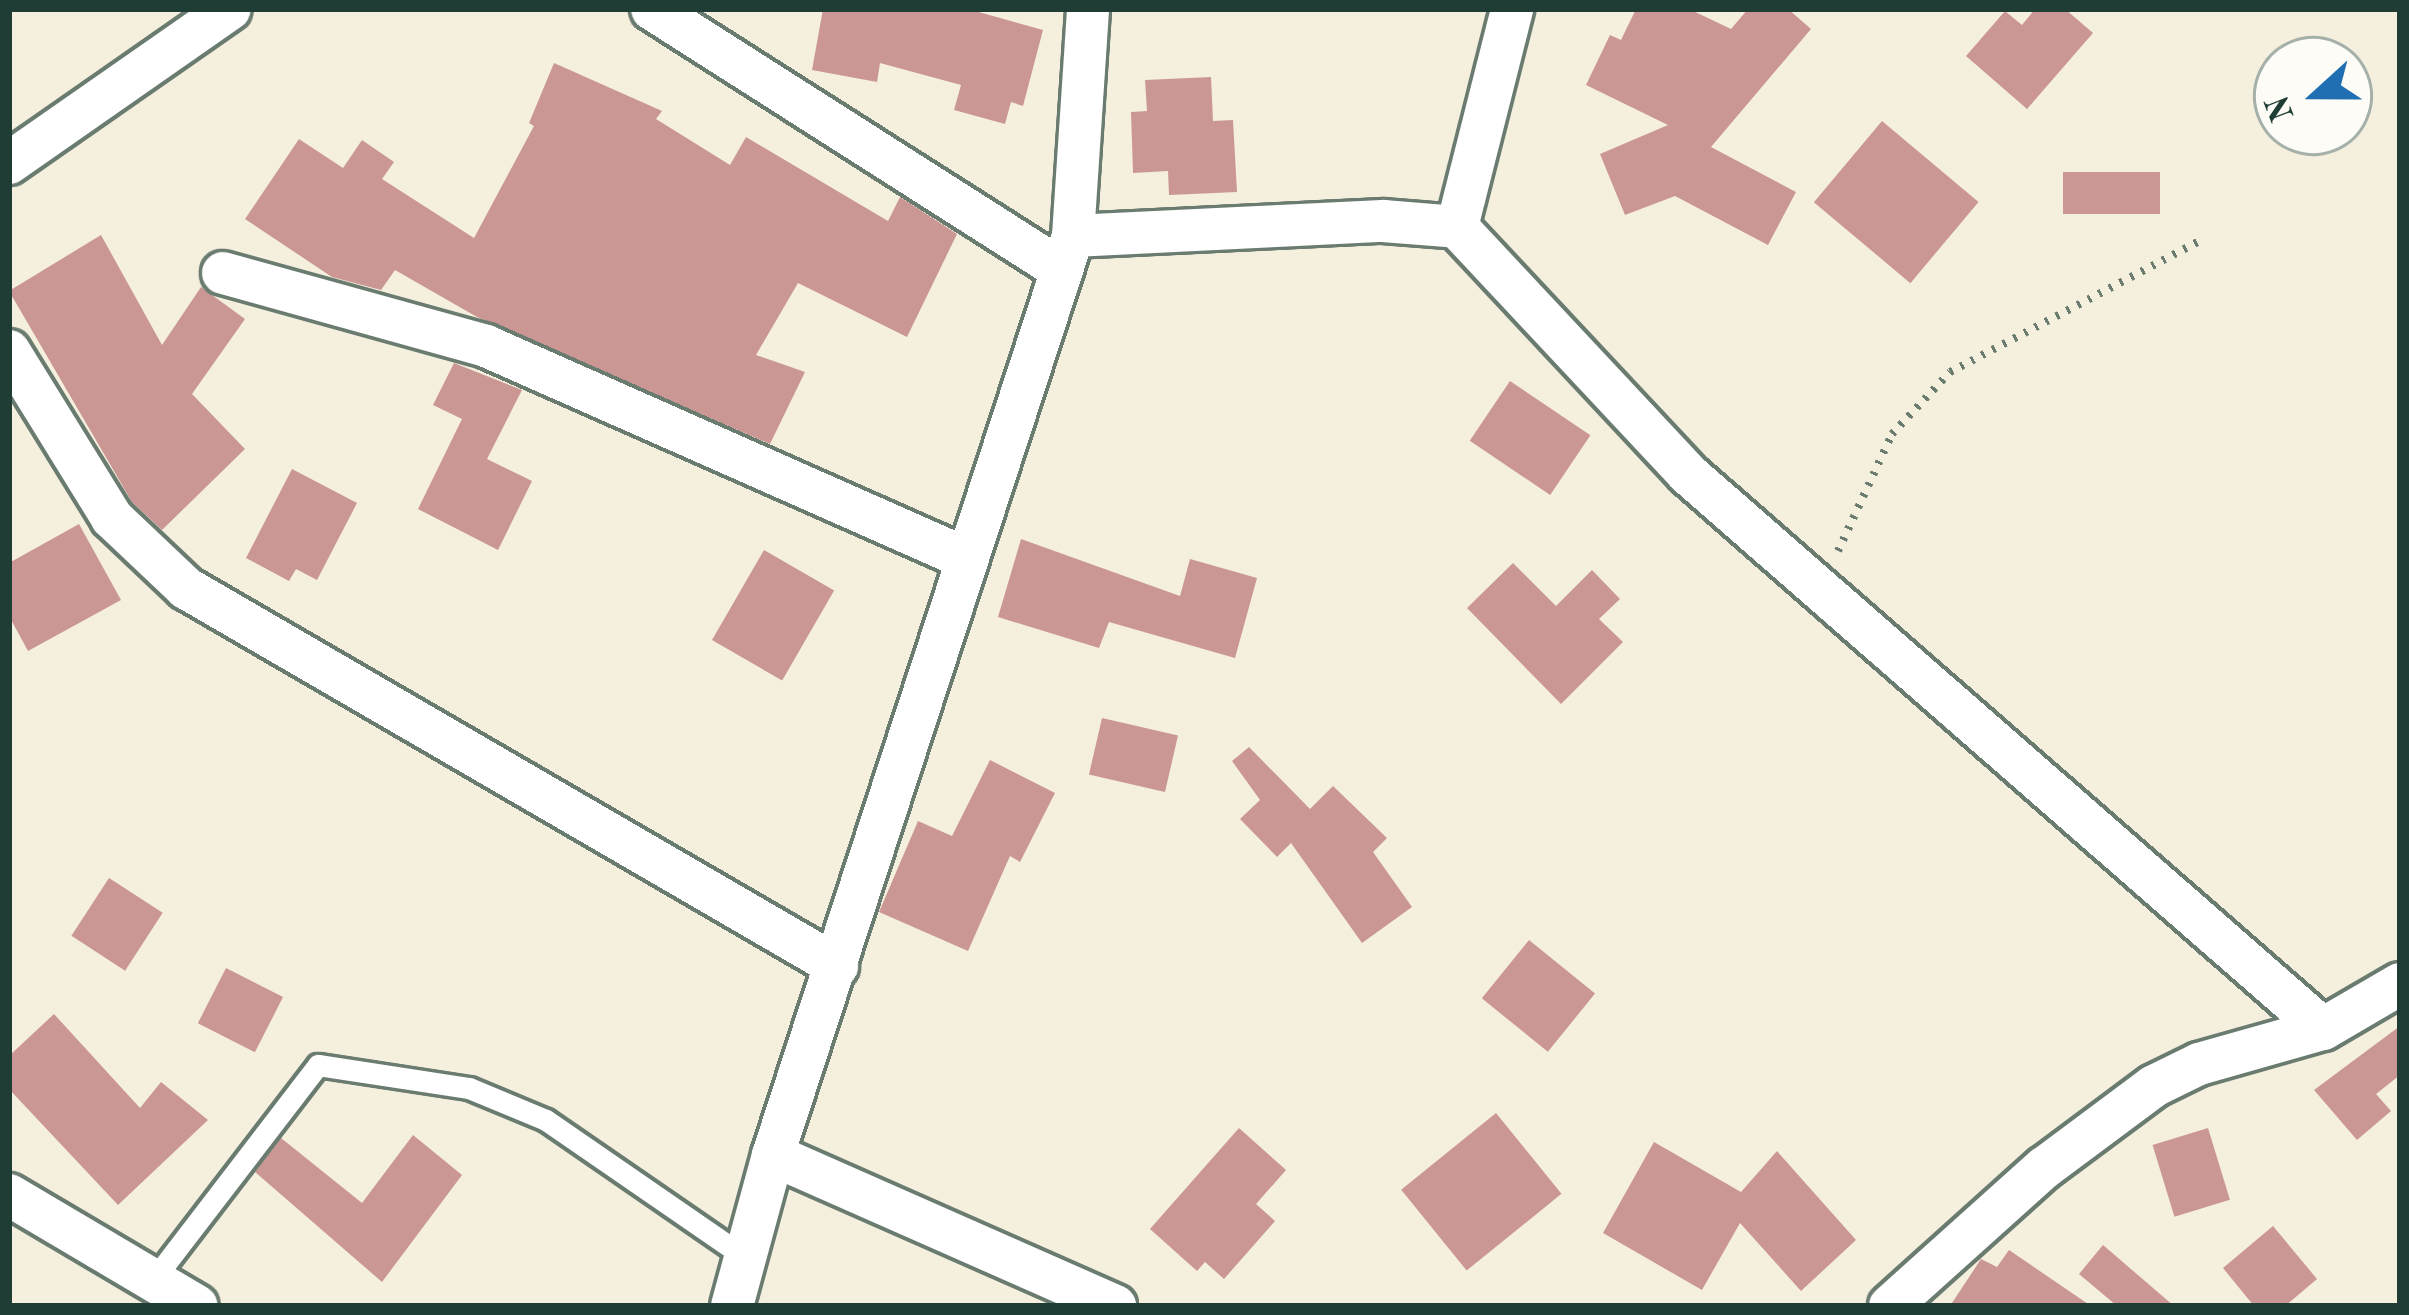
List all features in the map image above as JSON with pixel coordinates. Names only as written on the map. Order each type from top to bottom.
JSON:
[{"type":"street","points":[[9,163],[230,9]]},
{"type":"street","points":[[652,9],[1068,253],[1383,221],[1457,227],[1688,474],[2323,1030]]},
{"type":"street","points":[[1457,227],[1512,9]]},
{"type":"street","points":[[733,1306],[772,1155],[1068,253],[1083,12]]},
{"type":"street","points":[[223,273],[486,346],[965,558]]},
{"type":"street","points":[[9,351],[112,518],[186,588],[837,966]]},
{"type":"street","points":[[1890,1306],[2044,1168],[2154,1086],[2199,1064],[2323,1030],[2400,984]]},
{"type":"street","points":[[772,1155],[1115,1306]]},
{"type":"street","points":[[9,1195],[197,1306]]},
{"type":"lane","points":[[153,1280],[318,1065],[469,1088],[546,1120],[746,1258]]},
{"type":"path","points":[[1820,591],[1892,434],[1950,372],[2199,241]]},
{"type":"building","points":[[823,9],[968,9],[1043,30],[1023,106],[1011,102],[1005,124],[954,110],[961,85],[880,63],[877,82],[812,70]]},
{"type":"building","points":[[1636,9],[1689,9],[1731,29],[1748,9],[1788,9],[1811,29],[1711,147],[1796,192],[1768,245],[1675,196],[1625,215],[1600,154],[1668,125],[1586,85],[1610,35],[1621,40]]},
{"type":"building","points":[[2035,9],[2065,9],[2093,33],[2027,109],[1966,56],[2005,11],[2022,25]]},
{"type":"building","points":[[554,63],[662,111],[656,119],[730,165],[746,137],[888,221],[900,197],[957,234],[907,337],[798,283],[756,355],[805,372],[770,444],[477,317],[395,270],[381,290],[332,277],[245,219],[299,139],[343,168],[362,140],[394,162],[382,179],[474,238],[534,126],[529,123]]},
{"type":"building","points":[[1211,77],[1213,121],[1233,120],[1237,192],[1169,195],[1168,171],[1133,173],[1131,112],[1147,111],[1145,80]]},
{"type":"building","points":[[1882,121],[1979,202],[1910,283],[1814,202]]},
{"type":"building","points":[[2063,172],[2160,172],[2160,214],[2063,214]]},
{"type":"building","points":[[101,235],[162,345],[201,287],[245,319],[192,394],[245,449],[162,530],[132,502],[9,291]]},
{"type":"building","points":[[454,363],[522,390],[487,459],[532,481],[498,550],[418,509],[462,419],[433,405]]},
{"type":"building","points":[[1510,381],[1590,435],[1550,495],[1470,441]]},
{"type":"building","points":[[292,469],[357,503],[317,580],[296,569],[289,581],[246,558]]},
{"type":"building","points":[[79,524],[121,600],[28,651],[9,616],[9,563]]},
{"type":"building","points":[[1021,539],[1180,596],[1190,559],[1257,578],[1235,658],[1109,622],[1099,648],[998,617]]},
{"type":"building","points":[[764,550],[834,590],[782,681],[712,640]]},
{"type":"building","points":[[1513,563],[1556,606],[1592,570],[1620,599],[1599,619],[1623,642],[1561,704],[1467,608]]},
{"type":"building","points":[[1102,718],[1178,736],[1165,792],[1089,775]]},
{"type":"building","points":[[1249,747],[1310,809],[1333,786],[1387,838],[1373,852],[1412,907],[1362,943],[1291,843],[1277,857],[1240,819],[1260,800],[1232,761]]},
{"type":"building","points":[[990,760],[1055,793],[1020,862],[1010,856],[968,951],[879,912],[918,821],[952,836]]},
{"type":"building","points":[[109,878],[163,913],[125,971],[71,936]]},
{"type":"building","points":[[1529,940],[1595,993],[1548,1052],[1482,998]]},
{"type":"building","points":[[226,968],[283,997],[255,1052],[198,1023]]},
{"type":"building","points":[[54,1014],[140,1108],[161,1082],[208,1120],[118,1205],[9,1089],[9,1056]]},
{"type":"building","points":[[2400,1026],[2400,1075],[2376,1094],[2391,1111],[2357,1140],[2314,1090]]},
{"type":"building","points":[[1496,1113],[1561,1194],[1467,1271],[1401,1190]]},
{"type":"building","points":[[1239,1128],[1286,1170],[1256,1204],[1275,1221],[1224,1279],[1205,1262],[1197,1271],[1150,1229]]},
{"type":"building","points":[[2208,1128],[2230,1200],[2174,1217],[2153,1145]]},
{"type":"building","points":[[413,1135],[462,1175],[382,1282],[255,1172],[281,1138],[362,1203]]},
{"type":"building","points":[[1654,1142],[1741,1192],[1777,1151],[1856,1240],[1801,1291],[1740,1223],[1702,1290],[1603,1233]]},
{"type":"building","points":[[2273,1226],[2317,1279],[2285,1306],[2254,1306],[2223,1268]]},
{"type":"building","points":[[2103,1245],[2174,1306],[2117,1306],[2079,1274]]},
{"type":"building","points":[[2009,1250],[2091,1306],[1950,1306],[1981,1259],[1997,1267]]}]
